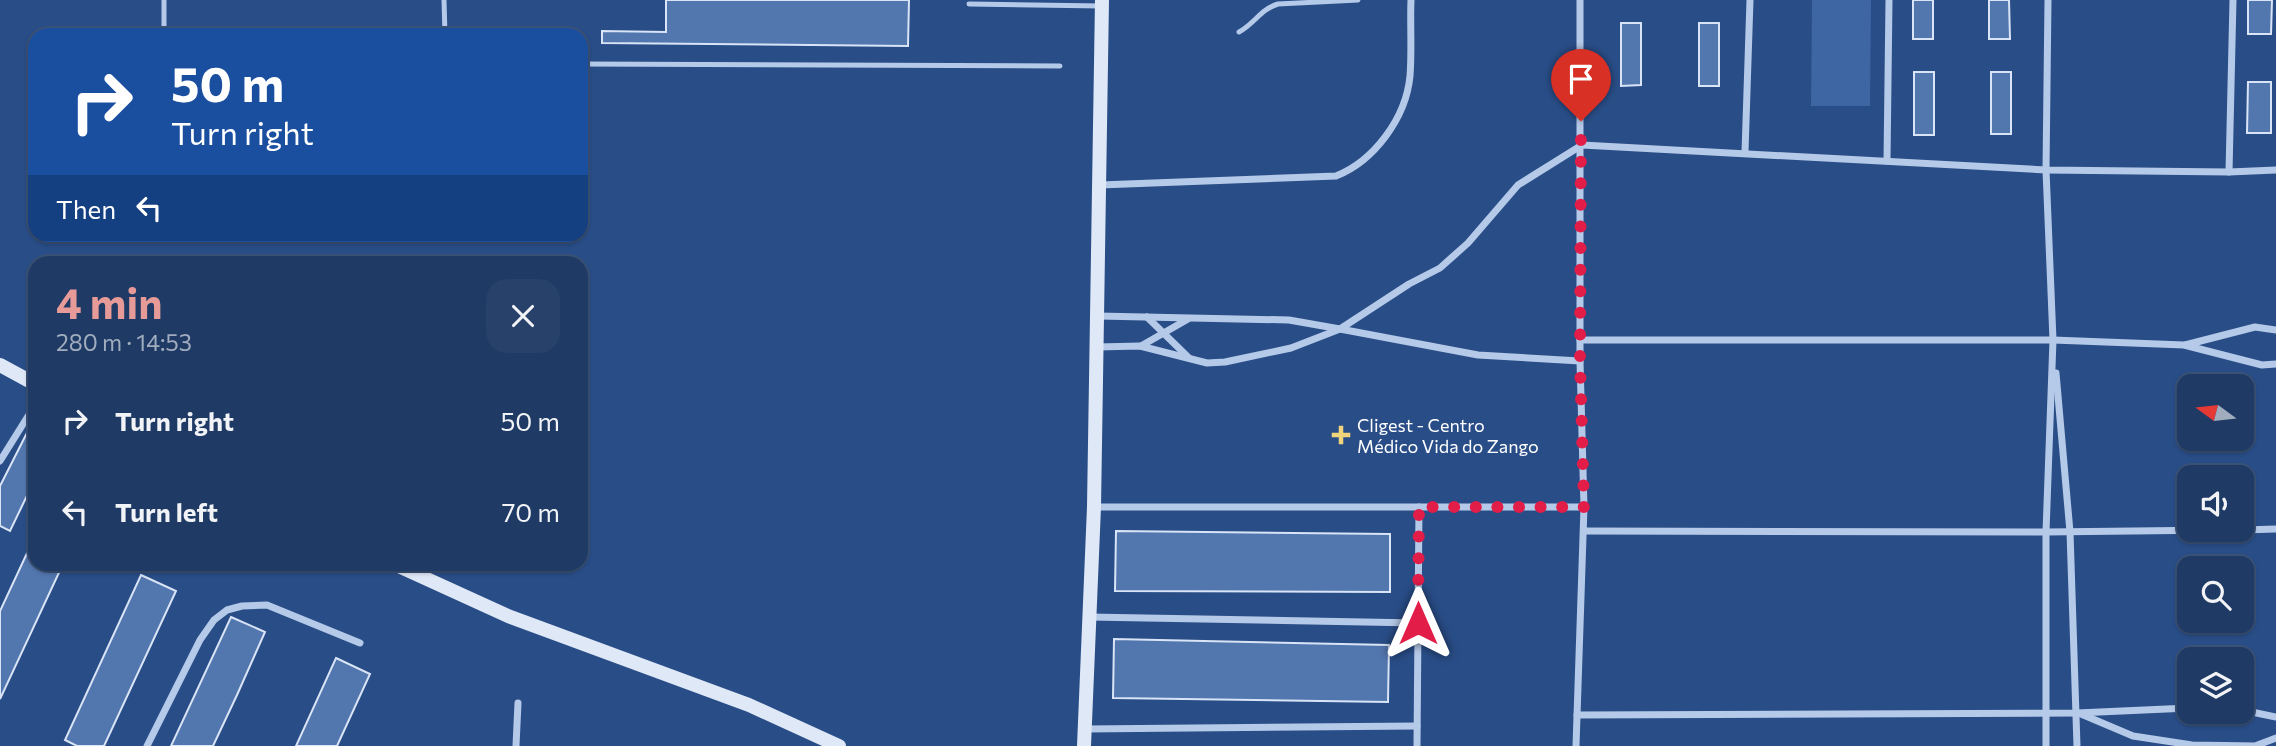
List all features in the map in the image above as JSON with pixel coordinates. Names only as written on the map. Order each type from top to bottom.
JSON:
[{"type":"street","points":[[1099,185],[1336,176],[1352,170],[1368,157],[1385,137],[1406,94],[1410,77],[1411,0]]},
{"type":"street","points":[[1576,746],[1584,531],[1580,361],[1580,0]]},
{"type":"street","points":[[1745,152],[1750,0]]},
{"type":"street","points":[[1887,161],[1889,0]]},
{"type":"street","points":[[2049,0],[2046,170],[2053,340],[2070,532],[2077,746]]},
{"type":"street","points":[[2230,172],[2233,0]]},
{"type":"street","points":[[1084,746],[1094,507],[1102,3]]},
{"type":"street","points":[[1097,347],[1140,346],[1207,363],[1225,362],[1291,348],[1339,329],[1409,284],[1440,268],[1468,243],[1518,186],[1582,145],[2046,170],[2276,170]]},
{"type":"street","points":[[1097,316],[1289,320],[1478,355],[1580,361]]},
{"type":"street","points":[[1147,317],[1190,359]]},
{"type":"street","points":[[1140,346],[1190,318]]},
{"type":"street","points":[[2184,345],[2255,327],[2276,330]]},
{"type":"street","points":[[1580,340],[2053,340],[2184,345],[2262,365],[2276,364]]},
{"type":"street","points":[[2046,746],[2046,532],[2053,340]]},
{"type":"street","points":[[0,367],[28,381]]},
{"type":"street","points":[[0,461],[28,416]]},
{"type":"street","points":[[1094,507],[1584,507]]},
{"type":"street","points":[[1417,746],[1419,507]]},
{"type":"street","points":[[2254,530],[2276,530]]},
{"type":"street","points":[[1584,531],[2177,531]]},
{"type":"street","points":[[410,571],[509,615],[749,705],[839,746]]},
{"type":"street","points":[[147,746],[200,640],[214,621],[227,610],[242,606],[267,606],[360,643]]},
{"type":"street","points":[[1089,617],[1418,623]]},
{"type":"street","points":[[516,746],[518,703]]},
{"type":"street","points":[[1577,715],[2077,713],[2177,709]]},
{"type":"street","points":[[2254,712],[2276,717]]},
{"type":"street","points":[[2077,713],[2133,736],[2192,745],[2255,746],[2276,738]]},
{"type":"street","points":[[1085,729],[1417,726]]},
{"type":"lane","points":[[164,0],[164,28]]},
{"type":"lane","points":[[444,0],[445,28]]},
{"type":"lane","points":[[1239,32],[1269,7],[1278,4],[1358,0]]},
{"type":"lane","points":[[969,4],[1102,3]]},
{"type":"lane","points":[[588,64],[1060,66]]},
{"type":"shaded area","points":[[1812,0],[1871,0],[1870,106],[1811,106]]},
{"type":"building","points":[[666,0],[909,0],[908,46],[602,43],[602,31],[666,32]]},
{"type":"building","points":[[1913,0],[1933,0],[1933,39],[1913,39]]},
{"type":"building","points":[[1989,0],[2009,0],[2010,39],[1989,39]]},
{"type":"building","points":[[2248,0],[2272,0],[2271,34],[2248,34]]},
{"type":"building","points":[[1621,23],[1641,23],[1641,85],[1621,86]]},
{"type":"building","points":[[1699,23],[1719,23],[1719,86],[1699,86]]},
{"type":"building","points":[[1914,72],[1934,72],[1934,135],[1914,135]]},
{"type":"building","points":[[1991,72],[2011,72],[2011,134],[1991,134]]},
{"type":"building","points":[[2248,82],[2271,82],[2271,133],[2247,133]]},
{"type":"building","points":[[28,431],[28,494],[10,531],[0,526],[0,486]]},
{"type":"building","points":[[1116,531],[1390,534],[1390,592],[1115,591]]},
{"type":"building","points":[[28,551],[28,571],[60,571],[0,699],[0,611]]},
{"type":"building","points":[[141,575],[176,591],[104,746],[77,746],[65,740]]},
{"type":"building","points":[[231,617],[265,632],[237,695],[213,746],[171,746]]},
{"type":"building","points":[[1114,639],[1389,645],[1388,702],[1113,698]]},
{"type":"building","points":[[336,658],[370,674],[337,746],[296,746]]},
{"type":"place","name":"Cligest - Centro Médico Vida do Zango","points":[[1341,435]]},
{"type":"route","points":[[1418,623],[1419,507],[1584,507],[1580,361],[1581,121]]}]
